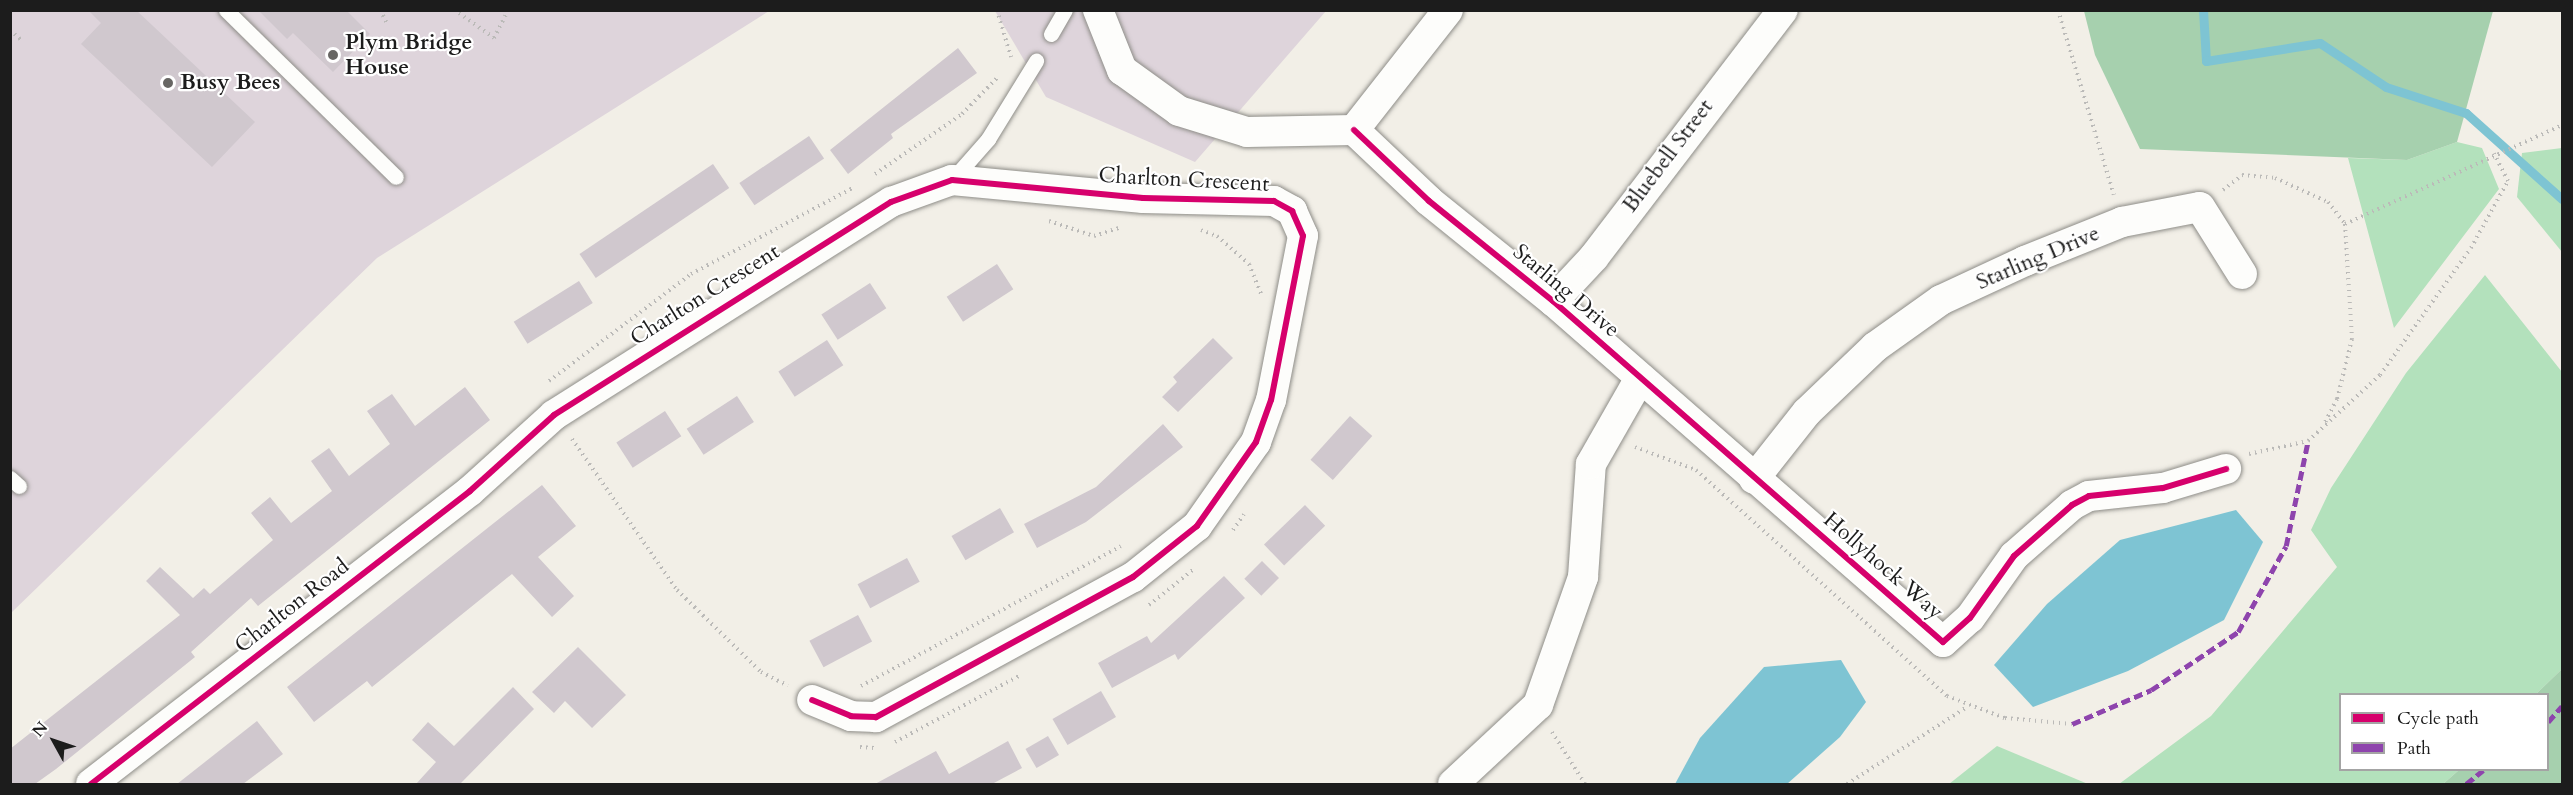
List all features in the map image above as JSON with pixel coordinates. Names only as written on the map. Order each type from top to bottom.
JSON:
[{"type":"street","points":[[1098,10],[1122,70],[1179,111],[1247,132],[1354,130],[1448,10]]},
{"type":"street","name":"Bluebell Street","points":[[1553,301],[1783,10]]},
{"type":"street","name":"Starling Drive","points":[[1354,130],[1429,201],[1553,301],[1754,479],[1835,385],[1875,347],[1941,300],[2122,222],[2200,207]]},
{"type":"street","name":"Charlton Crescent","points":[[513,453],[566,430],[864,218],[952,180],[1285,204],[1299,221],[1303,236],[1271,400],[1256,442],[1197,526],[1133,577],[876,717],[851,716],[820,703]]},
{"type":"street","points":[[2200,207],[2242,274]]},
{"type":"street","points":[[1453,784],[1538,705],[1583,577],[1591,464],[1640,378]]},
{"type":"street","name":"Charlton Road","points":[[91,784],[513,453]]},
{"type":"street","name":"Hollyhock Way","points":[[1754,479],[1943,642],[1970,618],[2014,556],[2072,505],[2089,496],[2163,488],[2226,469]]},
{"type":"lane","points":[[226,10],[396,177]]},
{"type":"lane","points":[[1051,34],[1065,10]]},
{"type":"lane","points":[[952,180],[988,139],[1036,61]]},
{"type":"path","points":[[380,10],[387,22]]},
{"type":"path","points":[[444,10],[459,13],[477,10]]},
{"type":"path","points":[[459,13],[494,38],[508,10]]},
{"type":"path","points":[[867,180],[962,114],[1012,61],[997,10]]},
{"type":"path","points":[[2058,10],[2122,222]]},
{"type":"path","points":[[10,30],[21,40]]},
{"type":"path","points":[[2346,224],[2494,153],[2526,142],[2562,125]]},
{"type":"path","points":[[2281,450],[2308,441],[2380,375],[2471,248],[2508,182],[2494,153]]},
{"type":"path","points":[[2200,207],[2242,175],[2276,178],[2328,202],[2346,224],[2352,339],[2337,399],[2322,427]]},
{"type":"path","points":[[542,388],[691,273],[857,185]]},
{"type":"path","points":[[1038,219],[1094,237],[1126,226]]},
{"type":"path","points":[[1188,226],[1217,236],[1249,264],[1261,307]]},
{"type":"path","points":[[566,430],[677,590],[761,672],[820,703],[1129,540]]},
{"type":"path","points":[[1639,448],[1696,470],[1896,652],[1968,707],[2005,718],[2072,723]]},
{"type":"path","points":[[1538,705],[1585,784]]},
{"type":"path","points":[[1846,784],[1968,707]]},
{"type":"shaded area","points":[[11,11],[769,11],[377,258],[11,613]]},
{"type":"shaded area","points":[[995,11],[1326,11],[1195,162],[1046,97]]},
{"type":"green space","points":[[2084,10],[2493,11],[2457,142],[2407,160],[2140,149],[2095,55]]},
{"type":"green space","points":[[2457,142],[2482,148],[2499,189],[2394,328],[2348,158],[2407,160]]},
{"type":"green space","points":[[2562,148],[2562,252],[2517,197],[2522,153]]},
{"type":"green space","points":[[2485,275],[2562,372],[2562,669],[2537,693],[2339,693],[2339,771],[2458,771],[2443,784],[2119,784],[2211,716],[2337,567],[2311,530],[2331,488],[2406,373]]},
{"type":"green space","points":[[2562,669],[2562,784],[2443,784],[2458,771],[2549,771],[2549,693],[2537,693]]},
{"type":"green space","points":[[1997,746],[2088,784],[1949,784]]},
{"type":"water","points":[[2236,510],[2263,542],[2224,620],[2128,671],[2033,707],[1994,665],[2047,604],[2120,540]]},
{"type":"water","points":[[1841,660],[1866,702],[1840,737],[1787,784],[1675,784],[1700,738],[1764,667]]},
{"type":"building","name":"Busy Bees","points":[[88,10],[136,10],[255,122],[212,167],[81,44],[101,23]]},
{"type":"building","name":"Plym Bridge House","points":[[258,10],[346,10],[370,34],[333,72],[293,33],[287,39]]},
{"type":"building","points":[[958,48],[977,73],[891,134],[893,138],[848,174],[830,150]]},
{"type":"building","points":[[809,136],[824,158],[754,205],[739,183]]},
{"type":"building","points":[[713,164],[729,188],[596,278],[580,254]]},
{"type":"building","points":[[997,264],[1013,289],[963,322],[947,297]]},
{"type":"building","points":[[579,281],[593,303],[527,344],[514,322]]},
{"type":"building","points":[[870,283],[886,308],[838,340],[821,315]]},
{"type":"building","points":[[1213,338],[1233,358],[1178,412],[1162,397],[1177,382],[1173,377]]},
{"type":"building","points":[[827,340],[843,365],[795,397],[778,372]]},
{"type":"building","points":[[465,387],[490,420],[258,606],[251,598],[191,652],[195,657],[56,769],[35,784],[10,784],[10,749],[180,615],[146,581],[160,567],[193,598],[204,588],[210,594],[273,540],[251,513],[270,497],[291,523],[332,491],[311,461],[329,448],[349,476],[390,444],[367,411],[392,394],[415,426]]},
{"type":"building","points":[[737,396],[754,422],[704,455],[687,429]]},
{"type":"building","points":[[665,411],[681,436],[633,468],[616,443]]},
{"type":"building","points":[[1350,416],[1372,436],[1333,480],[1311,460]]},
{"type":"building","points":[[1163,424],[1183,447],[1086,522],[1037,548],[1024,524],[1096,487]]},
{"type":"building","points":[[542,485],[576,526],[538,557],[574,596],[552,617],[512,574],[372,687],[367,681],[314,722],[287,687]]},
{"type":"building","points":[[1305,505],[1325,526],[1284,565],[1264,545]]},
{"type":"building","points":[[1000,508],[1014,532],[966,560],[952,536]]},
{"type":"building","points":[[907,558],[920,582],[870,608],[858,584]]},
{"type":"building","points":[[1262,561],[1279,578],[1261,596],[1244,579]]},
{"type":"building","points":[[1224,576],[1245,598],[1178,660],[1175,654],[1112,688],[1098,663],[1147,636],[1151,643]]},
{"type":"building","points":[[858,615],[872,641],[824,667],[809,641]]},
{"type":"building","points":[[578,647],[626,695],[592,728],[565,701],[554,713],[532,692]]},
{"type":"building","points":[[513,687],[534,709],[460,784],[416,784],[436,762],[412,740],[428,722],[454,746]]},
{"type":"building","points":[[1101,691],[1116,717],[1068,745],[1053,719]]},
{"type":"building","points":[[257,721],[283,754],[243,784],[177,784]]},
{"type":"building","points":[[1048,736],[1059,755],[1036,768],[1025,749]]},
{"type":"building","points":[[1008,741],[1022,768],[992,784],[875,784],[936,751],[949,774]]},
{"type":"waterway","points":[[2203,10],[2206,61],[2320,43],[2386,87],[2466,113],[2562,199]]},
{"type":"marked path","points":[[2072,724],[2151,690],[2238,632],[2286,546],[2308,441]]},
{"type":"marked path","points":[[2549,721],[2562,706]]},
{"type":"marked path","points":[[2466,784],[2482,771]]},
{"type":"cycle path","points":[[1354,130],[1429,201],[1553,301],[1943,642],[1970,618],[2014,556],[2072,505],[2089,496],[2163,488],[2226,469]]},
{"type":"cycle path","points":[[91,784],[470,491],[554,415],[891,202],[952,180],[1143,198],[1274,201],[1292,211],[1303,236],[1271,400],[1256,442],[1197,526],[1133,577],[876,717],[851,716],[812,700]]},
{"type":"place","name":"Plym Bridge House","points":[[333,55]]},
{"type":"place","name":"Busy Bees","points":[[168,83]]}]
